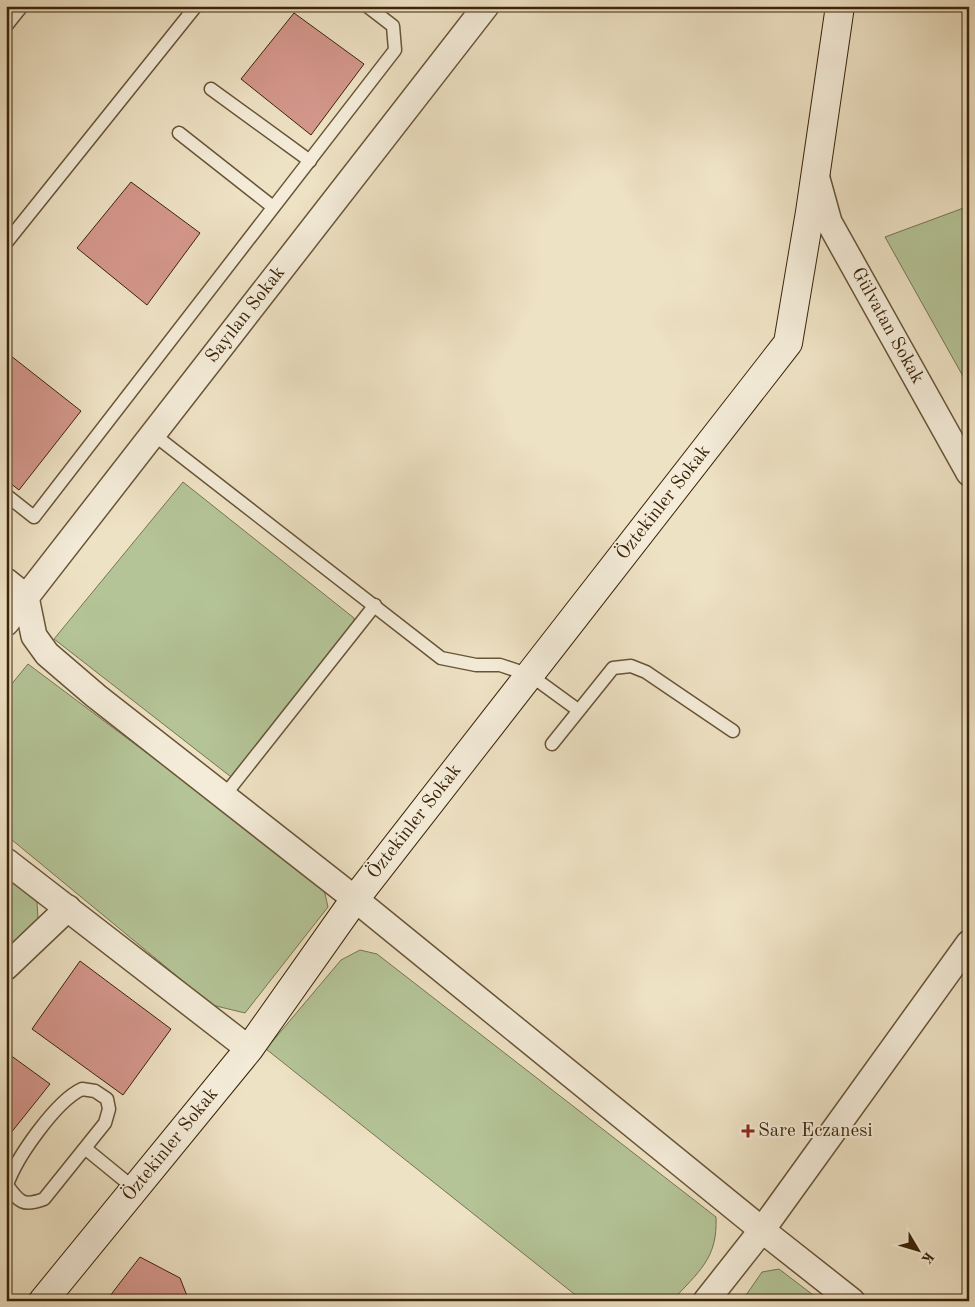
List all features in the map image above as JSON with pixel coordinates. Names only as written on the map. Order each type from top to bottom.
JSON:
[{"type":"street","name":"Sayılan Sokak","points":[[6,623],[486,6]]},
{"type":"street","points":[[816,175],[840,6]]},
{"type":"street","name":"Öztekinler Sokak","points":[[43,1301],[249,1049],[355,898],[788,343],[816,175]]},
{"type":"street","name":"Gülvatan Sokak","points":[[816,175],[829,222],[969,473]]},
{"type":"street","points":[[6,581],[26,597],[34,636],[47,654],[96,696],[355,898],[762,1230],[852,1301]]},
{"type":"street","points":[[6,861],[249,1049]]},
{"type":"street","points":[[6,967],[68,908]]},
{"type":"street","points":[[706,1301],[762,1230],[969,943]]},
{"type":"lane","points":[[6,26],[22,6]]},
{"type":"lane","points":[[6,243],[196,6]]},
{"type":"lane","points":[[6,495],[34,516],[396,50],[393,26],[367,6]]},
{"type":"lane","points":[[211,89],[310,161]]},
{"type":"lane","points":[[179,133],[273,207]]},
{"type":"lane","points":[[153,434],[441,658],[476,665],[500,665],[530,675],[578,710]]},
{"type":"lane","points":[[224,796],[375,605]]},
{"type":"lane","points":[[552,744],[613,668],[630,666],[646,672],[733,731]]},
{"type":"lane","points":[[82,1089],[95,1091],[108,1099],[109,1108],[105,1123],[86,1149],[44,1199],[31,1204],[18,1200],[7,1185],[12,1170],[51,1116],[70,1095],[82,1089]]},
{"type":"lane","points":[[86,1149],[136,1189]]},
{"type":"green space","points":[[969,206],[969,387],[885,237]]},
{"type":"green space","points":[[183,482],[354,618],[355,629],[235,780],[54,639]]},
{"type":"green space","points":[[28,664],[323,885],[328,907],[245,1013],[212,1005],[6,835],[6,691]]},
{"type":"green space","points":[[6,877],[37,902],[38,918],[6,949]]},
{"type":"green space","points":[[360,950],[377,954],[716,1217],[714,1244],[710,1254],[698,1273],[672,1301],[583,1301],[266,1049],[341,960]]},
{"type":"green space","points":[[779,1269],[821,1301],[742,1301],[762,1272]]},
{"type":"building","points":[[294,13],[364,64],[311,135],[241,79]]},
{"type":"building","points":[[131,182],[200,233],[147,305],[77,248]]},
{"type":"building","points":[[6,352],[81,411],[19,490],[6,480]]},
{"type":"building","points":[[80,961],[171,1029],[123,1095],[32,1029]]},
{"type":"building","points":[[6,1052],[50,1084],[6,1139]]},
{"type":"building","points":[[140,1257],[180,1278],[189,1301],[106,1301]]},
{"type":"place","name":"Sare Eczanesi","points":[[748,1131]]}]
